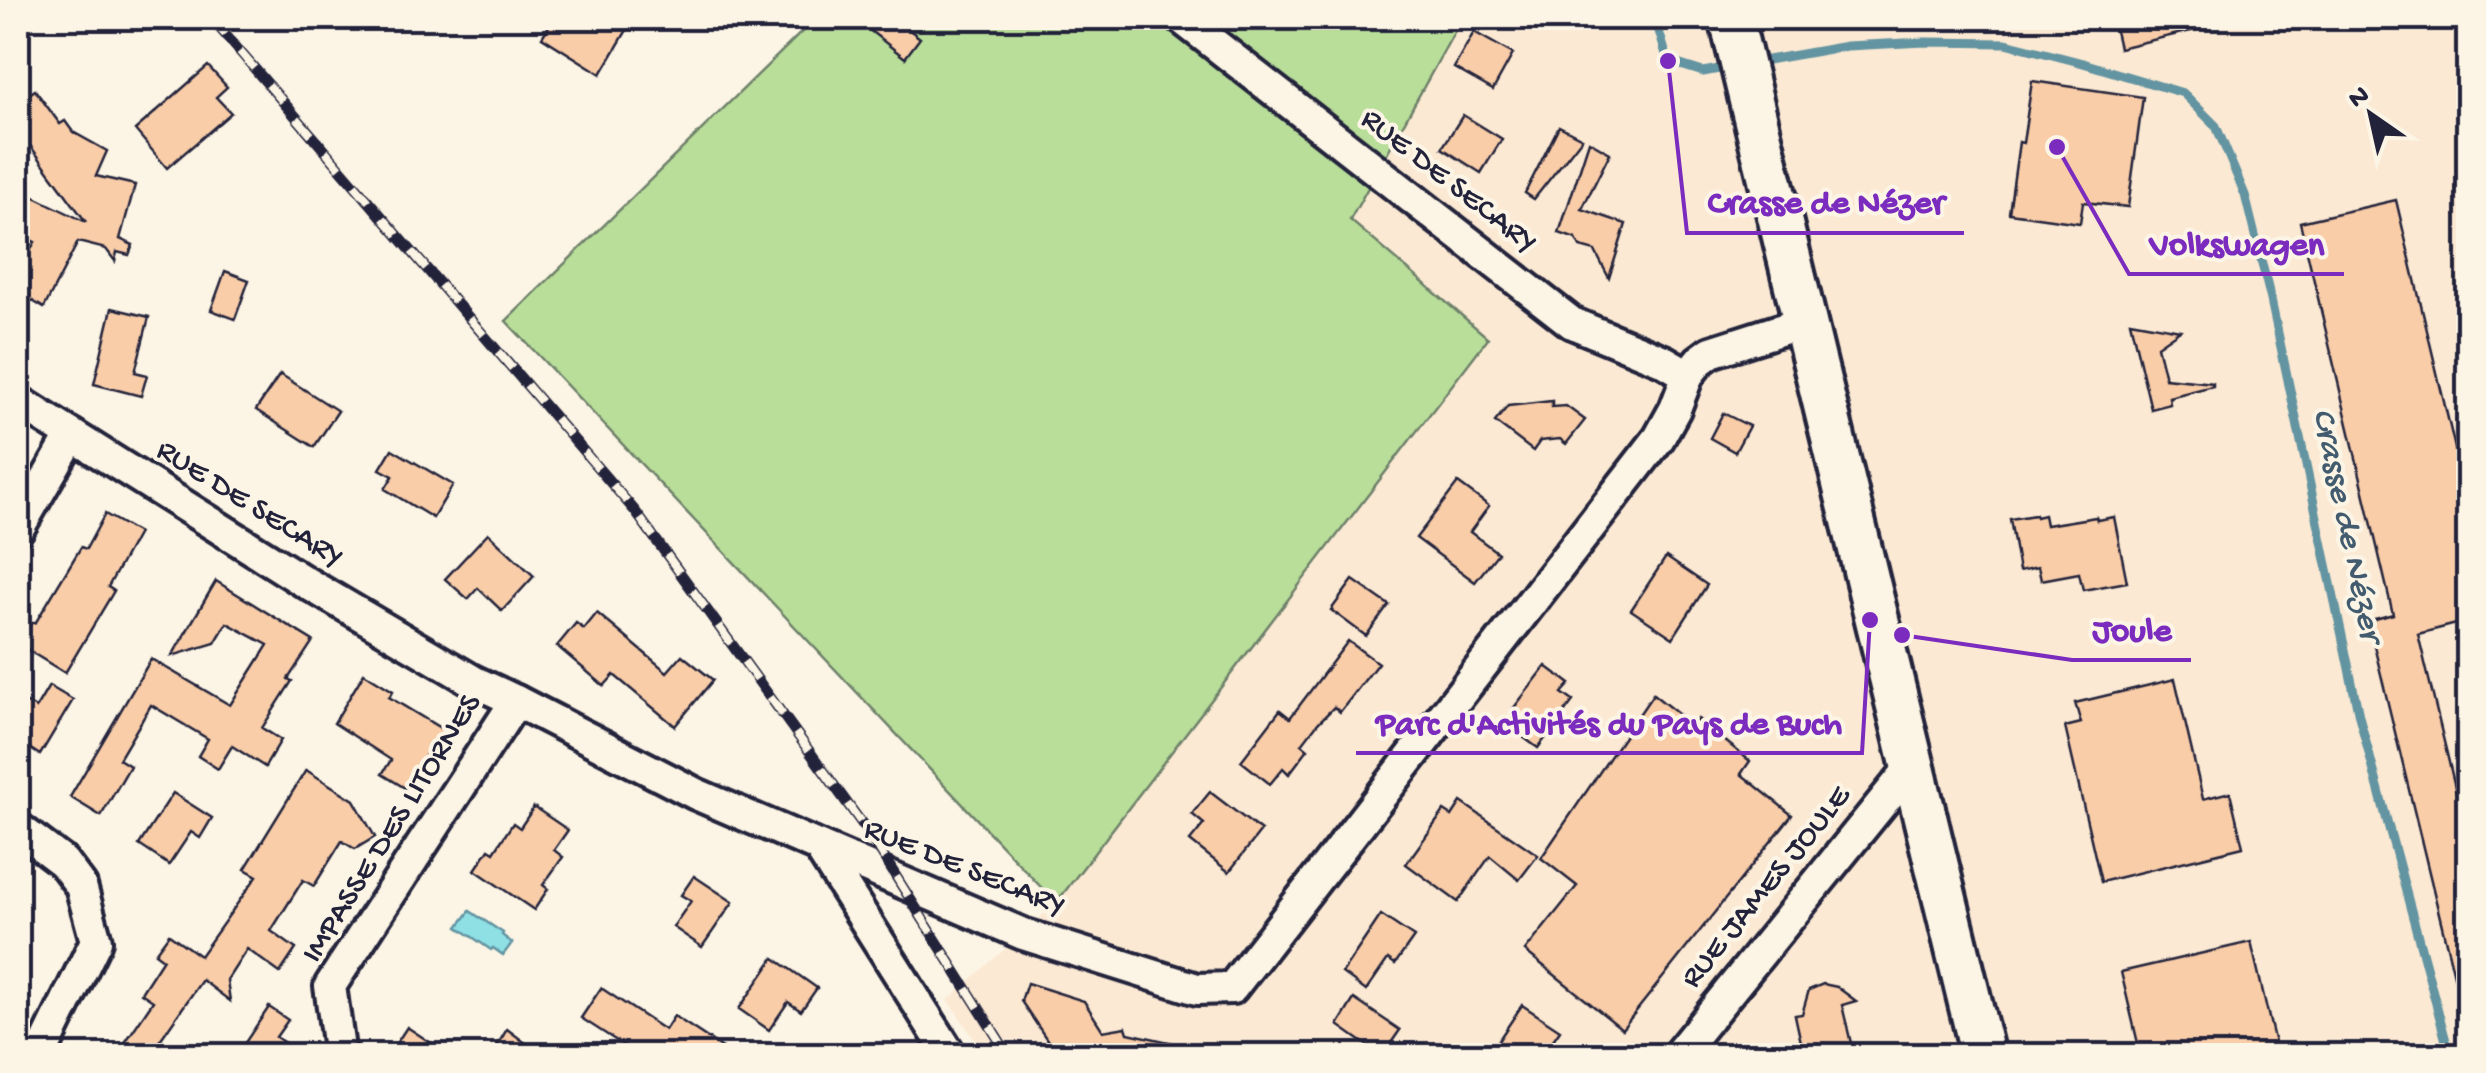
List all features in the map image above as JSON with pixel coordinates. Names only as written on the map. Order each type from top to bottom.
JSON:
[{"type":"street","name":"RUE DE SECARY","points":[[18,401],[473,682],[696,794],[1023,934],[1197,990],[1232,988],[1658,438],[1688,375],[1572,323],[1181,18]]},
{"type":"street","points":[[1732,18],[1982,1056]]},
{"type":"street","points":[[1688,375],[1711,352],[1805,322]]},
{"type":"street","points":[[18,529],[72,435]]},
{"type":"street","name":"IMPASSE DES LITORNES","points":[[340,1056],[330,986],[516,701]]},
{"type":"street","name":"RUE JAMES JOULE","points":[[1677,1056],[1912,766]]},
{"type":"street","points":[[18,828],[63,862],[81,886],[96,941],[40,1056]]},
{"type":"street","points":[[819,847],[951,1056]]},
{"type":"shaded area","points":[[1462,18],[2468,18],[2468,1055],[986,1056],[948,1000],[1056,903],[1487,338],[1349,220]]},
{"type":"green space","points":[[816,18],[1462,18],[1350,220],[1488,338],[1056,903],[506,321]]},
{"type":"water","points":[[470,911],[512,943],[503,955],[458,927]]},
{"type":"building","points":[[554,18],[608,18],[627,30],[601,74],[542,37]]},
{"type":"building","points":[[854,18],[915,18],[907,28],[920,38],[905,58]]},
{"type":"building","points":[[2112,18],[2211,18],[2212,26],[2119,48]]},
{"type":"building","points":[[1474,32],[1513,54],[1493,90],[1454,68]]},
{"type":"building","points":[[208,66],[227,87],[216,97],[231,113],[167,168],[135,130]]},
{"type":"building","points":[[2032,81],[2143,97],[2128,207],[2083,202],[2080,223],[2009,213]]},
{"type":"building","points":[[35,90],[60,124],[65,121],[73,132],[107,151],[96,176],[135,185],[120,239],[133,245],[129,255],[117,252],[115,261],[106,249],[78,242],[44,308],[18,292],[18,271],[35,242],[21,235],[26,227],[18,223],[18,189],[86,222],[18,129],[18,102]]},
{"type":"building","points":[[1463,115],[1502,139],[1481,173],[1442,148]]},
{"type":"building","points":[[1559,126],[1582,138],[1534,199],[1525,193]]},
{"type":"building","points":[[1589,141],[1610,153],[1582,209],[1626,224],[1609,278],[1595,251],[1580,247],[1576,239],[1559,233]]},
{"type":"building","points":[[2396,200],[2468,503],[2468,621],[2418,634],[2468,841],[2468,999],[2460,1000],[2368,621],[2393,614],[2300,222]]},
{"type":"building","points":[[225,271],[249,280],[235,319],[211,310]]},
{"type":"building","points":[[112,308],[149,317],[135,372],[147,375],[141,396],[94,384]]},
{"type":"building","points":[[2130,321],[2180,330],[2157,346],[2165,378],[2213,386],[2169,397],[2170,404],[2151,409]]},
{"type":"building","points":[[280,374],[338,411],[314,447],[256,410]]},
{"type":"building","points":[[1552,401],[1552,407],[1566,406],[1585,420],[1566,444],[1560,439],[1540,441],[1533,451],[1495,422],[1508,406]]},
{"type":"building","points":[[1723,413],[1749,426],[1735,452],[1710,438]]},
{"type":"building","points":[[392,449],[453,485],[433,518],[385,489],[393,476],[380,469]]},
{"type":"building","points":[[1458,483],[1489,506],[1470,532],[1498,553],[1475,582],[1416,538]]},
{"type":"building","points":[[105,514],[138,533],[108,587],[114,591],[65,673],[18,644],[30,624],[36,622],[81,547],[86,549]]},
{"type":"building","points":[[2044,515],[2046,525],[2114,517],[2127,582],[2083,590],[2079,573],[2041,580],[2038,567],[2019,571],[2010,519]]},
{"type":"building","points":[[488,533],[534,576],[502,611],[478,588],[468,599],[445,579]]},
{"type":"building","points":[[1666,557],[1707,585],[1673,638],[1631,610]]},
{"type":"building","points":[[1353,580],[1389,605],[1366,636],[1331,610]]},
{"type":"building","points":[[216,581],[313,641],[262,728],[281,740],[265,767],[232,746],[218,769],[198,756],[208,739],[151,705],[119,759],[130,766],[101,816],[70,797],[151,659],[230,705],[268,645],[227,623],[215,643],[172,656]]},
{"type":"building","points":[[597,613],[667,672],[682,655],[713,680],[675,726],[614,675],[604,686],[557,646],[576,623],[584,629]]},
{"type":"building","points":[[1348,641],[1378,663],[1340,712],[1334,707],[1318,723],[1302,744],[1308,749],[1289,774],[1283,768],[1270,784],[1241,761],[1280,710],[1290,718]]},
{"type":"building","points":[[1546,666],[1570,684],[1562,693],[1573,701],[1538,748],[1509,727],[1520,713],[1513,709]]},
{"type":"building","points":[[364,673],[393,691],[389,697],[450,734],[436,757],[428,752],[405,788],[382,774],[391,760],[334,723]]},
{"type":"building","points":[[2175,679],[2203,799],[2230,792],[2243,847],[2101,882],[2065,727],[2081,723],[2075,703]]},
{"type":"building","points":[[49,686],[73,700],[40,755],[18,741],[18,698],[36,708]]},
{"type":"building","points":[[1653,694],[1693,726],[1698,719],[1750,761],[1741,774],[1792,815],[1622,1029],[1525,951],[1577,886],[1541,858]]},
{"type":"building","points":[[306,770],[354,800],[375,837],[355,849],[342,841],[314,886],[303,880],[271,931],[296,949],[280,973],[247,949],[227,980],[230,1001],[202,980],[149,1056],[116,1056],[153,1001],[141,993],[163,959],[155,953],[169,934],[200,956],[257,876],[245,869]]},
{"type":"building","points":[[1210,792],[1261,831],[1229,872],[1190,841],[1204,824],[1192,814]]},
{"type":"building","points":[[173,793],[212,818],[200,838],[191,832],[169,865],[139,845]]},
{"type":"building","points":[[1461,802],[1538,855],[1519,880],[1490,856],[1458,902],[1406,864],[1444,811],[1452,816]]},
{"type":"building","points":[[534,807],[568,830],[554,850],[563,857],[543,885],[548,889],[534,910],[475,870],[489,849],[494,852],[513,823],[520,828]]},
{"type":"building","points":[[694,876],[733,902],[702,947],[673,927],[691,901],[681,895]]},
{"type":"building","points":[[1381,915],[1414,937],[1395,964],[1388,959],[1366,991],[1342,973]]},
{"type":"building","points":[[2251,942],[2278,1056],[2141,1056],[2121,972]]},
{"type":"building","points":[[774,958],[817,988],[801,1011],[788,1002],[769,1030],[739,1009]]},
{"type":"building","points":[[1027,983],[1084,1001],[1103,1031],[1126,1027],[1128,1033],[1187,1046],[1186,1056],[1058,1056],[1021,1001]]},
{"type":"building","points":[[1823,984],[1837,987],[1856,1001],[1842,1005],[1854,1056],[1804,1056],[1795,1015],[1802,1014],[1809,990]]},
{"type":"building","points":[[601,988],[665,1030],[674,1016],[735,1056],[640,1056],[581,1018]]},
{"type":"building","points":[[1354,999],[1400,1030],[1382,1056],[1338,1025]]},
{"type":"building","points":[[1522,1005],[1560,1030],[1542,1056],[1488,1056]]},
{"type":"building","points":[[269,1007],[288,1020],[276,1037],[303,1056],[236,1056]]},
{"type":"building","points":[[407,1027],[451,1056],[388,1056]]},
{"type":"building","points":[[507,1029],[543,1056],[491,1056]]},
{"type":"waterway","name":"Crasse de Nézer","points":[[1655,18],[1668,61],[1703,72],[1730,67]]},
{"type":"waterway","name":"Crasse de Nézer","points":[[1756,62],[1847,46],[2006,43],[2183,93],[2216,126],[2245,195],[2359,716],[2450,1056]]},
{"type":"railway","points":[[211,18],[635,511],[868,832],[1009,1056]]},
{"type":"place","name":"Crasse de Nézer","points":[[1668,61]]},
{"type":"place","name":"Volkswagen","points":[[2057,147]]},
{"type":"place","name":"Parc d'Activités du Pays de Buch","points":[[1870,620]]},
{"type":"place","name":"Joule","points":[[1902,635]]}]
